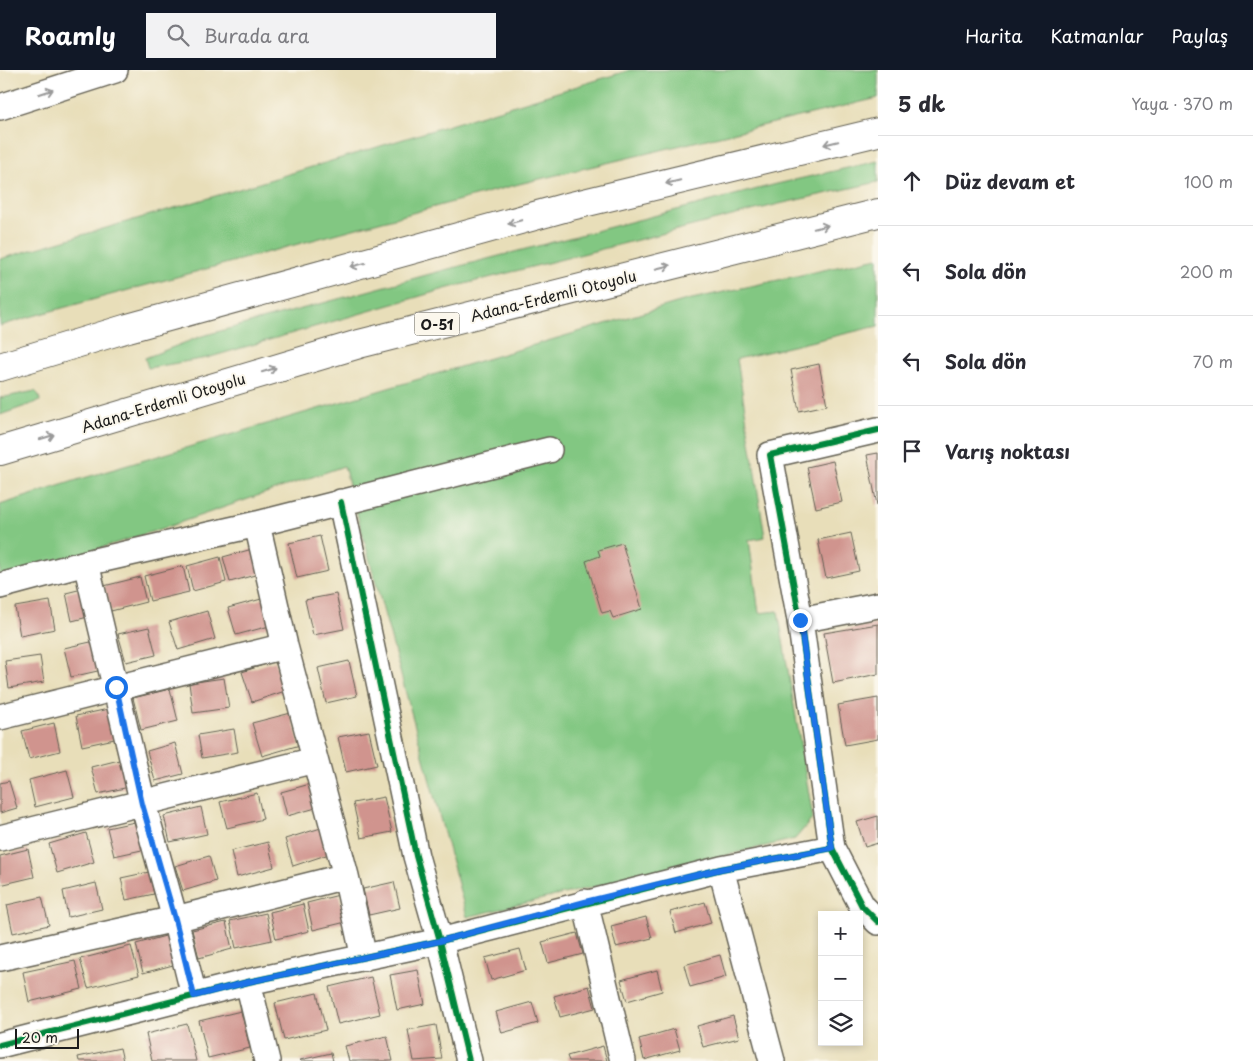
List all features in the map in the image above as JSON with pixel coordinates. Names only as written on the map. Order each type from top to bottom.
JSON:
[{"type":"highway","points":[[0,367],[128,328],[567,207],[878,132]]},
{"type":"highway","name":"Adana-Erdemli Otoyolu","points":[[0,451],[359,344],[878,213]]},
{"type":"street","points":[[0,107],[116,70]]},
{"type":"street","points":[[878,430],[770,454],[800,620],[832,848],[862,906],[878,922]]},
{"type":"street","points":[[0,586],[86,563],[257,524],[549,450]]},
{"type":"street","points":[[341,502],[416,856],[440,941],[469,1061]]},
{"type":"street","points":[[257,524],[285,646],[346,876],[364,958]]},
{"type":"street","points":[[86,563],[142,804],[175,919],[194,996]]},
{"type":"street","points":[[800,620],[878,605]]},
{"type":"street","points":[[0,717],[285,646]]},
{"type":"street","points":[[0,838],[315,760]]},
{"type":"street","points":[[0,1045],[248,982],[440,941],[585,902],[721,869],[832,848]]},
{"type":"street","points":[[721,869],[772,1061]]},
{"type":"street","points":[[0,958],[175,919],[346,876]]},
{"type":"street","points":[[585,902],[623,1061]]},
{"type":"street","points":[[248,982],[267,1061]]},
{"type":"street","points":[[0,1055],[1,1061]]},
{"type":"green space","points":[[630,70],[878,70],[878,98],[519,184],[0,326],[0,259],[246,187]]},
{"type":"green space","points":[[878,161],[878,182],[779,204],[445,289],[207,358],[148,368],[145,358],[202,336],[441,271],[777,184]]},
{"type":"green space","points":[[878,258],[878,326],[737,359],[765,537],[749,540],[759,613],[778,611],[813,818],[795,839],[467,917],[344,466],[170,526],[0,580],[0,505],[77,480],[683,301]]},
{"type":"green space","points":[[35,391],[39,395],[40,401],[0,415],[0,398]]},
{"type":"building","points":[[819,364],[827,405],[799,411],[791,370]]},
{"type":"building","points":[[878,453],[878,505],[877,505],[867,455]]},
{"type":"building","points":[[833,461],[842,502],[816,508],[807,467]]},
{"type":"building","points":[[851,533],[859,571],[826,578],[818,540]]},
{"type":"building","points":[[320,536],[328,571],[297,578],[289,543]]},
{"type":"building","points":[[622,543],[642,609],[613,618],[610,611],[602,613],[586,561],[600,556],[598,550]]},
{"type":"building","points":[[256,548],[262,573],[230,582],[223,557]]},
{"type":"building","points":[[220,557],[226,582],[193,591],[187,566]]},
{"type":"building","points":[[183,566],[189,592],[150,601],[144,576]]},
{"type":"building","points":[[140,577],[146,602],[111,611],[104,586]]},
{"type":"building","points":[[82,589],[88,617],[72,621],[66,593]]},
{"type":"building","points":[[336,594],[344,629],[313,635],[305,600]]},
{"type":"building","points":[[269,597],[277,624],[236,635],[228,608]]},
{"type":"building","points":[[50,601],[55,629],[20,636],[15,607]]},
{"type":"building","points":[[207,611],[215,639],[178,650],[169,622]]},
{"type":"building","points":[[878,624],[878,674],[833,683],[824,633]]},
{"type":"building","points":[[149,627],[156,655],[126,662],[118,634]]},
{"type":"building","points":[[95,641],[102,670],[71,677],[64,648]]},
{"type":"building","points":[[40,656],[44,682],[9,688],[5,661]]},
{"type":"building","points":[[275,661],[285,691],[252,702],[242,672]]},
{"type":"building","points":[[349,661],[357,696],[326,703],[318,668]]},
{"type":"building","points":[[224,678],[229,708],[193,713],[189,683]]},
{"type":"building","points":[[170,689],[178,721],[141,730],[133,698]]},
{"type":"building","points":[[878,698],[878,739],[845,745],[838,705]]},
{"type":"building","points":[[113,708],[119,738],[82,746],[76,716]]},
{"type":"building","points":[[291,713],[300,745],[262,756],[252,723]]},
{"type":"building","points":[[54,723],[60,751],[29,759],[22,731]]},
{"type":"building","points":[[234,729],[238,752],[202,758],[198,735]]},
{"type":"building","points":[[369,731],[377,765],[346,772],[338,737]]},
{"type":"building","points":[[175,743],[183,774],[155,781],[147,751]]},
{"type":"building","points":[[123,759],[129,787],[98,794],[91,767]]},
{"type":"building","points":[[67,770],[74,797],[35,807],[29,780]]},
{"type":"building","points":[[9,781],[17,808],[0,813],[0,783]]},
{"type":"building","points":[[310,784],[316,808],[287,816],[281,792]]},
{"type":"building","points":[[257,793],[263,819],[227,828],[220,802]]},
{"type":"building","points":[[384,797],[392,832],[361,838],[353,803]]},
{"type":"building","points":[[201,807],[207,834],[170,842],[164,816]]},
{"type":"building","points":[[878,816],[878,843],[865,847],[857,822]]},
{"type":"building","points":[[144,820],[151,848],[114,856],[107,828]]},
{"type":"building","points":[[321,828],[329,854],[293,866],[285,839]]},
{"type":"building","points":[[86,833],[94,862],[57,873],[49,844]]},
{"type":"building","points":[[268,842],[274,867],[237,877],[231,851]]},
{"type":"building","points":[[28,849],[34,877],[0,885],[0,856]]},
{"type":"building","points":[[209,856],[216,881],[183,891],[175,866]]},
{"type":"building","points":[[149,872],[154,894],[126,900],[121,878]]},
{"type":"building","points":[[394,882],[400,908],[369,915],[363,889]]},
{"type":"building","points":[[96,883],[102,909],[68,917],[63,891]]},
{"type":"building","points":[[339,895],[346,922],[313,930],[307,903]]},
{"type":"building","points":[[42,897],[49,925],[13,933],[7,905]]},
{"type":"building","points":[[705,902],[711,923],[676,933],[670,912]]},
{"type":"building","points":[[303,904],[309,931],[276,939],[270,912]]},
{"type":"building","points":[[266,913],[272,940],[236,948],[230,921]]},
{"type":"building","points":[[646,917],[652,938],[616,947],[611,926]]},
{"type":"building","points":[[226,922],[232,949],[199,958],[192,930]]},
{"type":"building","points":[[577,933],[583,954],[548,963],[542,942]]},
{"type":"building","points":[[169,935],[177,964],[143,973],[136,944]]},
{"type":"building","points":[[131,946],[139,975],[88,988],[80,959]]},
{"type":"building","points":[[520,949],[526,970],[491,980],[485,958]]},
{"type":"building","points":[[720,955],[726,977],[690,987],[684,965]]},
{"type":"building","points":[[75,961],[82,989],[29,1002],[23,972]]},
{"type":"building","points":[[418,970],[425,1004],[397,1010],[390,975]]},
{"type":"building","points":[[657,970],[662,991],[627,1001],[621,980]]},
{"type":"building","points":[[371,977],[380,1014],[338,1024],[329,987]]},
{"type":"building","points":[[589,986],[595,1008],[560,1017],[554,996]]},
{"type":"building","points":[[317,993],[326,1030],[284,1040],[275,1003]]},
{"type":"building","points":[[532,1002],[538,1023],[502,1033],[496,1012]]},
{"type":"building","points":[[241,1011],[250,1048],[208,1058],[199,1021]]},
{"type":"building","points":[[733,1016],[739,1038],[703,1047],[697,1026]]},
{"type":"building","points":[[187,1024],[196,1061],[152,1061],[146,1034]]},
{"type":"building","points":[[436,1025],[442,1059],[414,1061],[408,1030]]},
{"type":"building","points":[[674,1029],[680,1050],[644,1060],[639,1039]]},
{"type":"building","points":[[387,1036],[393,1061],[349,1061],[345,1046]]},
{"type":"building","points":[[603,1046],[607,1061],[569,1061],[567,1056]]},
{"type":"building","points":[[120,1048],[123,1061],[79,1061],[78,1057]]},
{"type":"building","points":[[331,1053],[333,1061],[300,1060]]},
{"type":"cycle path","points":[[878,430],[770,455],[800,620],[832,848],[862,906],[878,922]]},
{"type":"cycle path","points":[[341,502],[416,856],[440,941],[469,1061]]},
{"type":"cycle path","points":[[0,1045],[248,982],[440,941],[721,869],[832,848]]},
{"type":"route","points":[[116,687],[142,804],[175,919],[194,996],[248,982],[440,941],[585,902],[721,869],[832,848],[800,620]]}]
